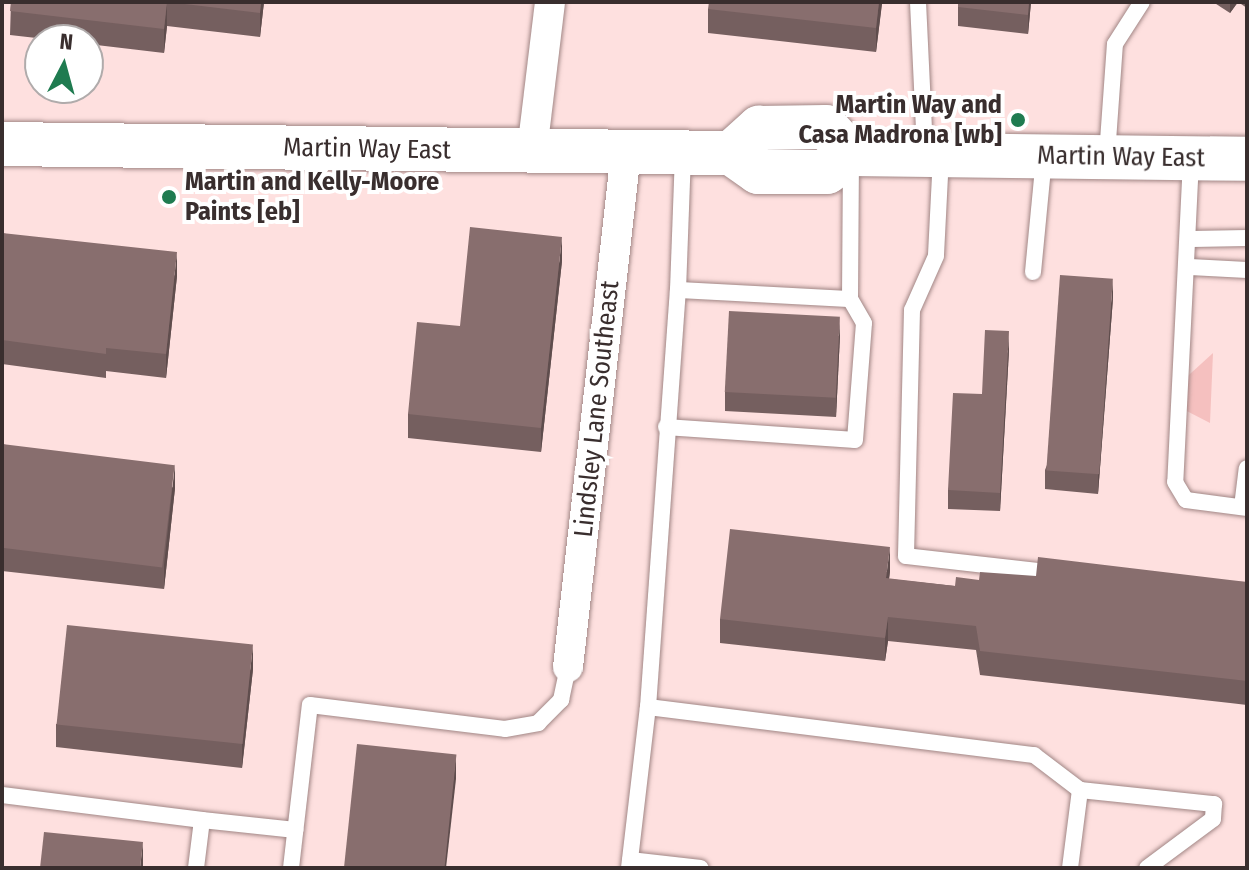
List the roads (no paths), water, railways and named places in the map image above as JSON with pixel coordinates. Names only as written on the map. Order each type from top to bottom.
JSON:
[{"type":"main road","name":"Martin Way East","points":[[2,144],[731,153],[758,172],[827,172],[851,154],[1247,159]]},
{"type":"street","points":[[532,151],[550,2]]},
{"type":"street","name":"Lindsley Lane Southeast","points":[[568,667],[626,152]]},
{"type":"lane","points":[[918,2],[933,155],[936,256],[912,310],[898,556],[1077,575]]},
{"type":"lane","points":[[1107,156],[1115,44],[1142,2]]},
{"type":"lane","points":[[683,153],[678,290],[648,707],[629,864],[701,868]]},
{"type":"lane","points":[[666,427],[855,440],[864,323],[850,299],[851,154]]},
{"type":"lane","points":[[1033,272],[1044,156]]},
{"type":"lane","points":[[1191,158],[1192,239],[1175,482],[1186,500],[1244,508],[1247,468]]},
{"type":"lane","points":[[1192,239],[1247,238]]},
{"type":"lane","points":[[1190,267],[1247,270]]},
{"type":"lane","points":[[678,290],[850,299]]},
{"type":"lane","points":[[291,868],[310,705],[505,729],[545,715],[567,689],[568,667]]},
{"type":"lane","points":[[648,707],[1034,755],[1080,790],[1214,804],[1213,819],[1147,868]]},
{"type":"lane","points":[[1070,868],[1080,790]]},
{"type":"lane","points":[[2,795],[295,830]]},
{"type":"lane","points":[[196,868],[202,820]]},
{"type":"place","name":"Martin Way and Casa Madrona [wb]","points":[[1018,120]]},
{"type":"place","name":"Martin and Kelly-Moore Paints [eb]","points":[[169,197]]}]
